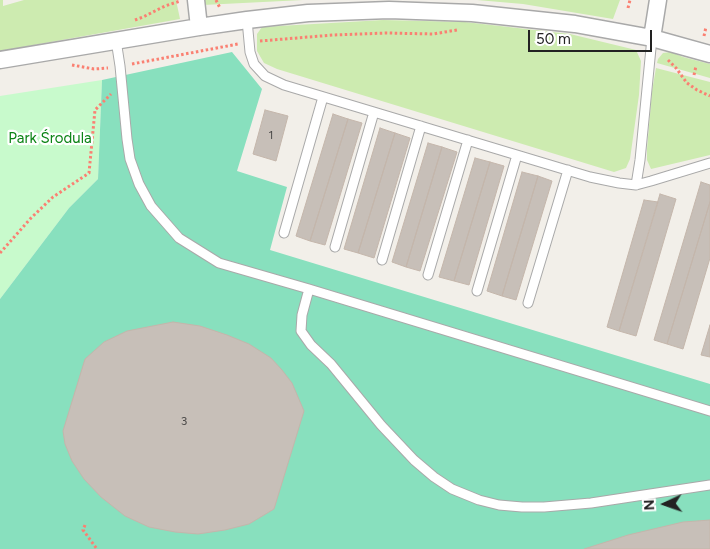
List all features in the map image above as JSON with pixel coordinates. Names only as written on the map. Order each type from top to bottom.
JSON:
[{"type":"street","points":[[196,0],[199,26]]},
{"type":"street","points":[[652,47],[658,0]]},
{"type":"street","points":[[0,60],[199,26],[389,5],[575,24],[652,47],[710,54]]},
{"type":"lane","points":[[247,20],[250,52],[254,64],[265,76],[284,85],[590,177],[619,183],[636,185],[651,182],[710,163]]},
{"type":"lane","points":[[116,40],[130,159],[139,184],[151,206],[179,238],[219,263],[710,411]]},
{"type":"lane","points":[[636,185],[652,47]]},
{"type":"lane","points":[[284,233],[323,97]]},
{"type":"lane","points":[[335,247],[374,112]]},
{"type":"lane","points":[[382,260],[421,126]]},
{"type":"lane","points":[[428,275],[468,140]]},
{"type":"lane","points":[[476,290],[517,155]]},
{"type":"lane","points":[[528,303],[568,170]]},
{"type":"lane","points":[[309,289],[302,315],[301,331],[311,345],[337,371],[381,425],[414,460],[452,489],[479,500],[499,505],[544,507],[591,503],[710,485]]},
{"type":"path","points":[[129,21],[143,17],[177,1],[186,0]]},
{"type":"path","points":[[216,0],[221,12]]},
{"type":"path","points":[[628,8],[630,0]]},
{"type":"path","points":[[102,69],[249,43],[332,35],[433,34],[460,29]]},
{"type":"path","points":[[652,47],[670,61],[687,83],[710,96]]},
{"type":"path","points":[[0,253],[31,218],[53,197],[89,173],[95,110],[112,94]]},
{"type":"path","points":[[85,525],[83,530],[97,549]]},
{"type":"green space","points":[[0,0],[3,0],[3,6],[24,0],[176,0],[180,19],[0,51]]},
{"type":"green space","points":[[203,0],[303,0],[203,5]]},
{"type":"green space","points":[[477,0],[620,0],[613,19],[523,4]]},
{"type":"green space","points":[[383,20],[465,22],[570,34],[636,50],[641,61],[639,95],[630,159],[626,168],[614,172],[277,69],[264,63],[257,51],[257,34],[262,27]]},
{"type":"green space","points":[[232,52],[262,89],[237,171],[287,187],[270,250],[710,384],[710,549],[0,549],[0,299],[69,208],[98,179],[102,80]]},
{"type":"green space","points":[[671,52],[710,64],[710,78],[657,63],[663,53]]},
{"type":"green space","points":[[656,68],[710,82],[710,155],[651,169],[647,160],[647,149]]},
{"type":"green space","name":"Park Środula","points":[[102,80],[98,179],[69,208],[0,299],[0,96]]},
{"type":"building","points":[[265,110],[288,116],[276,161],[253,154]]},
{"type":"building","points":[[333,114],[348,119],[310,241],[296,236]]},
{"type":"building","points":[[348,119],[362,123],[325,245],[310,241]]},
{"type":"building","points":[[380,128],[395,133],[358,253],[344,249]]},
{"type":"building","points":[[395,133],[410,138],[374,258],[358,253]]},
{"type":"building","points":[[428,143],[442,147],[406,267],[392,262]]},
{"type":"building","points":[[442,147],[457,152],[420,271],[406,267]]},
{"type":"building","points":[[475,158],[490,162],[454,281],[439,277]]},
{"type":"building","points":[[490,162],[504,166],[469,285],[454,281]]},
{"type":"building","points":[[522,172],[538,176],[502,296],[487,291]]},
{"type":"building","points":[[538,176],[552,181],[516,300],[502,296]]},
{"type":"building","points":[[701,182],[710,185],[710,202],[667,344],[654,340]]},
{"type":"building","points":[[660,194],[676,199],[636,336],[619,331]]},
{"type":"building","points":[[644,200],[658,202],[619,331],[607,327]]},
{"type":"building","points":[[710,202],[710,258],[683,349],[667,344]]},
{"type":"building","points":[[173,322],[200,326],[227,335],[249,344],[271,358],[292,383],[304,411],[274,509],[249,524],[198,534],[149,527],[125,516],[101,497],[84,479],[72,461],[65,444],[63,431],[85,359],[104,342],[127,331]]},
{"type":"building","points":[[710,325],[710,357],[701,355]]},
{"type":"building","points":[[710,520],[710,549],[584,549],[628,535],[683,522]]}]
